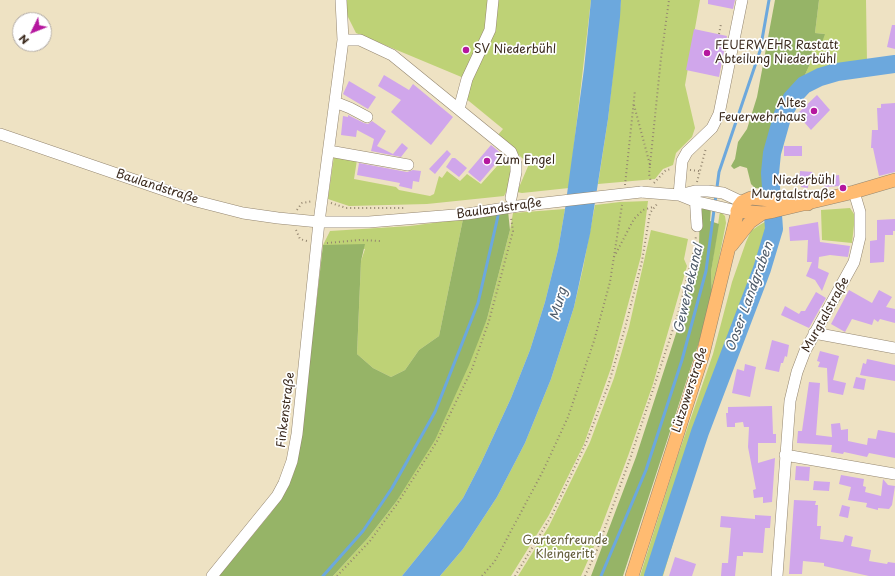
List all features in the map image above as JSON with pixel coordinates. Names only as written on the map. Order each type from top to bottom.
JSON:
[{"type":"main road","points":[[854,192],[895,180]]},
{"type":"main road","name":"Baulandstraße","points":[[740,207],[772,208],[808,204],[854,192]]},
{"type":"main road","name":"Baulandstraße","points":[[740,207],[751,198],[764,199],[772,208]]},
{"type":"main road","name":"Lützowerstraße","points":[[632,576],[702,354],[740,207]]},
{"type":"main road","points":[[728,250],[745,228],[772,208]]},
{"type":"street","points":[[319,222],[343,40],[341,0]]},
{"type":"street","points":[[459,109],[467,79],[490,30],[492,0]]},
{"type":"street","points":[[679,195],[680,170],[682,161],[687,152],[712,128],[719,114],[729,26],[742,0]]},
{"type":"street","points":[[343,40],[360,40],[392,55],[511,152],[516,164],[513,204]]},
{"type":"street","points":[[335,102],[367,117]]},
{"type":"street","name":"Baulandstraße","points":[[0,134],[196,201],[243,213],[319,222],[395,221],[513,204],[644,188],[698,198],[720,207],[740,207]]},
{"type":"street","points":[[329,151],[408,165]]},
{"type":"street","name":"Baulandstraße","points":[[698,198],[708,191],[723,193],[740,207]]},
{"type":"street","name":"Murgtalstraße","points":[[777,576],[790,401],[805,350],[854,262],[860,237],[860,212],[854,192]]},
{"type":"street","points":[[697,226],[698,198]]},
{"type":"street","name":"Finkenstraße","points":[[212,576],[277,496],[284,483],[292,461],[297,434],[319,222]]},
{"type":"street","points":[[814,333],[895,348]]},
{"type":"street","points":[[785,455],[895,474]]},
{"type":"path","points":[[652,184],[649,174],[660,58],[669,0]]},
{"type":"path","points":[[719,34],[729,26]]},
{"type":"path","points":[[623,192],[634,90]]},
{"type":"path","points":[[633,102],[650,165]]},
{"type":"path","points":[[644,188],[658,180],[666,170],[680,170]]},
{"type":"path","points":[[482,576],[494,561],[543,471],[568,417],[594,341],[610,282],[622,200]]},
{"type":"path","points":[[515,576],[552,515],[589,436],[608,386],[625,328],[642,261],[650,213],[653,207],[660,200]]},
{"type":"path","points":[[337,576],[370,541],[397,504],[436,443],[472,369],[489,321],[513,231],[513,204]]},
{"type":"path","points":[[613,258],[634,219],[643,210],[653,207]]},
{"type":"path","points":[[585,576],[597,550],[631,456],[678,314],[695,246],[697,226]]},
{"type":"path","points":[[318,243],[359,240],[380,241]]},
{"type":"green space","points":[[344,0],[591,0],[569,188],[522,193],[517,192],[529,164],[497,136],[503,129],[464,97],[471,81],[356,33],[345,11]]},
{"type":"green space","points":[[621,0],[700,0],[685,85],[695,128],[692,137],[676,153],[673,165],[663,169],[655,179],[598,184],[608,119]]},
{"type":"green space","points":[[775,0],[819,0],[815,33],[825,34],[821,45],[813,44],[810,64],[803,79],[793,89],[776,122],[767,162],[769,190],[755,188],[751,184],[747,168],[740,166],[734,169],[731,166],[735,159],[738,142],[747,129],[757,97]]},
{"type":"green space","points":[[819,0],[866,0],[867,63],[818,72],[803,79],[810,64],[813,43],[825,34],[815,33]]},
{"type":"green space","points":[[334,156],[357,160],[354,179],[396,187],[399,190],[430,196],[434,194],[439,176],[442,178],[447,171],[460,181],[467,174],[481,184],[506,156],[514,165],[513,179],[504,196],[427,204],[349,206],[328,199]]},
{"type":"green space","points":[[648,201],[641,256],[611,368],[584,444],[549,515],[511,576],[440,576],[463,549],[497,497],[525,443],[551,379],[574,307],[595,205]]},
{"type":"green space","points":[[700,206],[711,208],[710,221],[719,224],[711,272],[712,294],[700,339],[623,576],[591,576],[636,457],[682,315],[699,246]]},
{"type":"green space","points":[[850,208],[854,214],[852,243],[822,240],[821,210]]},
{"type":"green space","points":[[565,209],[558,250],[545,302],[530,350],[511,398],[463,498],[402,576],[333,576],[368,538],[396,502],[487,319],[513,213]]},
{"type":"green space","points":[[508,211],[510,230],[487,319],[469,365],[435,440],[396,502],[368,538],[333,576],[219,576],[270,514],[283,496],[293,475],[300,447],[323,245],[365,244],[361,261],[357,354],[373,368],[391,377],[405,370],[419,350],[439,336],[463,219]]},
{"type":"green space","points":[[720,211],[725,216],[726,223],[712,294],[711,272]]},
{"type":"green space","points":[[779,217],[777,243],[739,347],[713,410],[663,576],[640,576],[677,458],[713,354],[732,282],[746,242],[751,231],[768,220]]},
{"type":"green space","points":[[463,219],[439,336],[419,350],[405,370],[391,377],[373,368],[357,354],[361,261],[365,249],[323,245],[330,231],[410,226]]},
{"type":"green space","name":"Gartenfreunde Kleingeritt","points":[[651,230],[688,239],[684,259],[687,266],[653,384],[593,549],[581,576],[518,576],[549,526],[590,442],[614,378],[629,327]]},
{"type":"water","name":"Murg","points":[[591,0],[621,0],[620,17],[608,119],[590,234],[574,307],[551,379],[525,443],[497,497],[463,549],[440,576],[402,576],[463,498],[511,398],[530,350],[545,302],[558,250],[584,69]]},
{"type":"building","points":[[708,0],[735,0],[733,9],[708,4]]},
{"type":"building","points":[[892,25],[895,25],[895,49],[887,47]]},
{"type":"building","name":"FEUERWEHR Rastatt Abteilung Niederbühl","points":[[694,29],[727,36],[719,77],[686,70]]},
{"type":"building","points":[[384,75],[409,90],[413,84],[453,117],[431,145],[391,112],[401,100],[378,86]]},
{"type":"building","points":[[349,81],[376,97],[368,109],[343,94]]},
{"type":"building","name":"Altes Feuerwehrhaus","points":[[817,95],[830,110],[811,130],[797,114]]},
{"type":"building","points":[[895,103],[895,172],[879,176],[873,148],[871,148],[872,130],[878,130],[877,108],[881,108],[881,104]]},
{"type":"building","points":[[348,115],[368,124],[372,121],[386,131],[377,146],[393,154],[402,143],[408,148],[401,157],[371,151],[374,139],[357,130],[356,137],[341,135],[343,116],[348,117]]},
{"type":"building","name":"Zum Engel","points":[[491,145],[503,155],[480,182],[468,172]]},
{"type":"building","points":[[784,146],[802,146],[802,156],[784,156]]},
{"type":"building","points":[[447,150],[451,154],[435,174],[429,169]]},
{"type":"building","points":[[452,158],[455,158],[467,168],[459,177],[446,167]]},
{"type":"building","points":[[359,163],[407,172],[413,170],[421,171],[419,182],[413,181],[412,189],[399,186],[400,183],[357,175]]},
{"type":"building","points":[[800,171],[813,172],[805,179],[809,178],[808,188],[801,187],[801,181],[799,183]]},
{"type":"building","points":[[839,175],[840,186],[825,187],[823,177]]},
{"type":"building","points":[[895,219],[895,231],[893,231],[893,235],[885,235],[884,262],[870,263],[870,241],[877,240],[877,220]]},
{"type":"building","points":[[818,222],[820,242],[850,246],[848,257],[830,255],[819,257],[818,268],[829,273],[822,291],[815,280],[806,276],[812,262],[807,262],[808,240],[790,241],[789,227]]},
{"type":"building","points":[[849,290],[872,303],[879,290],[892,297],[886,307],[895,309],[895,323],[880,319],[878,322],[874,319],[872,325],[852,319],[845,332],[831,324]]},
{"type":"building","points":[[816,292],[826,298],[809,328],[781,315],[785,306],[799,314],[801,311],[805,311]]},
{"type":"building","points":[[772,340],[789,345],[787,357],[785,356],[783,363],[781,363],[779,372],[765,369]]},
{"type":"building","points":[[820,351],[839,356],[833,380],[846,383],[843,395],[828,392],[827,368],[818,367],[820,362],[817,361]]},
{"type":"building","points":[[867,359],[895,365],[895,381],[860,375],[863,363],[866,364]]},
{"type":"building","points":[[745,364],[756,367],[750,397],[732,393],[737,369],[744,371]]},
{"type":"building","points":[[856,377],[866,379],[864,390],[853,388]]},
{"type":"building","points":[[809,382],[820,383],[816,435],[832,437],[831,424],[840,423],[841,430],[848,429],[848,441],[867,445],[868,438],[876,439],[878,430],[895,433],[895,458],[869,453],[867,457],[844,452],[843,454],[831,452],[832,445],[797,443],[798,431],[802,431]]},
{"type":"building","points":[[772,406],[773,434],[776,434],[776,443],[758,443],[758,463],[775,458],[772,502],[763,503],[763,497],[754,498],[753,490],[756,489],[748,447],[749,427],[744,427],[743,422],[735,423],[735,427],[727,427],[726,413],[728,413],[728,407]]},
{"type":"building","points":[[796,466],[810,467],[809,481],[795,480]]},
{"type":"building","points":[[841,475],[864,479],[863,486],[866,487],[865,492],[881,496],[883,479],[888,485],[895,486],[892,505],[889,509],[878,508],[878,510],[866,507],[867,503],[848,500],[851,487],[839,484]]},
{"type":"building","points":[[814,481],[830,482],[829,491],[813,490]]},
{"type":"building","points":[[794,500],[816,501],[815,505],[818,505],[817,526],[821,526],[820,539],[843,542],[845,535],[853,537],[851,546],[871,550],[869,561],[887,564],[888,562],[895,563],[895,576],[869,576],[824,566],[824,563],[803,561],[802,574],[789,574]]},
{"type":"building","points":[[842,505],[850,507],[848,518],[839,516]]},
{"type":"building","points":[[755,515],[771,516],[770,528],[765,528],[763,553],[743,552],[743,556],[737,556],[735,576],[721,576],[722,563],[728,563],[731,528],[720,527],[721,516],[755,519]]},
{"type":"building","points":[[675,557],[696,564],[692,576],[669,576]]},
{"type":"waterway","name":"Gewerbekanal","points":[[601,576],[646,470],[682,360],[706,271],[719,172],[760,51],[769,0]]},
{"type":"waterway","name":"Ooser Landgraben","points":[[653,576],[700,432],[762,269],[774,229],[770,173],[772,153],[783,114],[792,98],[804,85],[820,77],[837,72],[895,64]]},
{"type":"waterway","points":[[323,576],[363,531],[392,488],[435,412],[478,303],[498,216]]},
{"type":"place","name":"SV Niederbühl","points":[[466,50]]},
{"type":"place","name":"FEUERWEHR Rastatt Abteilung Niederbühl","points":[[707,53]]},
{"type":"place","name":"Altes Feuerwehrhaus","points":[[814,111]]},
{"type":"place","name":"Zum Engel","points":[[487,161]]},
{"type":"place","name":"Niederbühl Murgtalstraße","points":[[843,188]]}]
